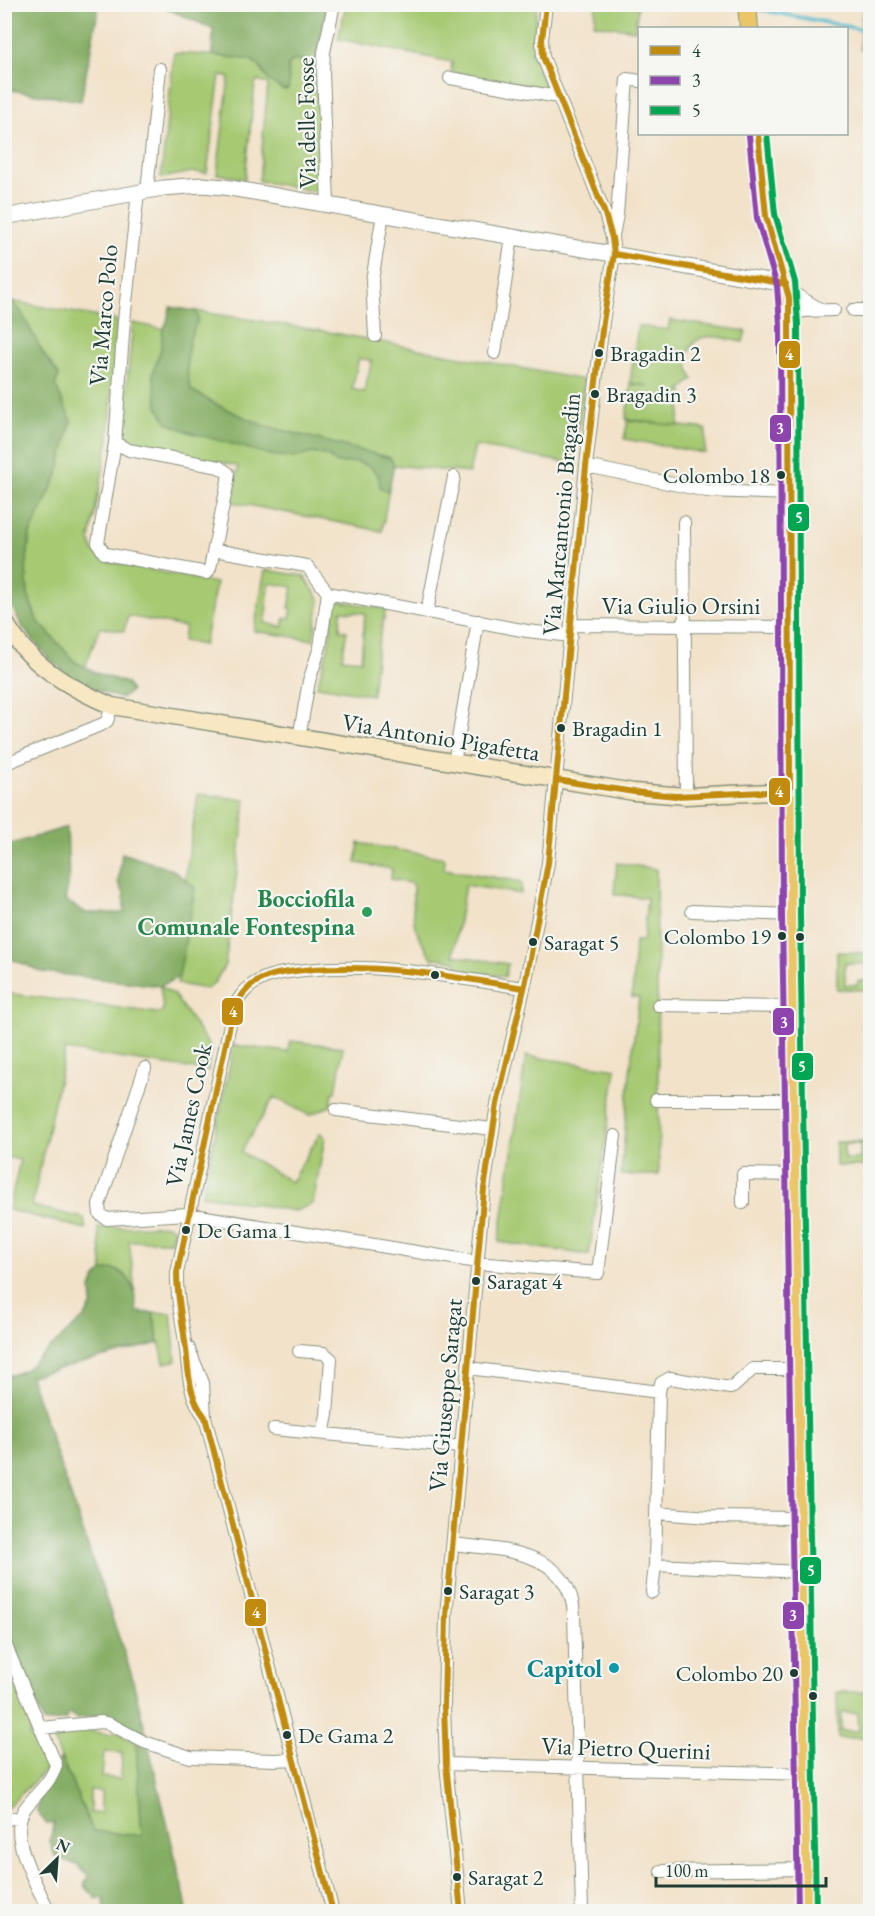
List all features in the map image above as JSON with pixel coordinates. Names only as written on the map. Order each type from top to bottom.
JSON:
[{"type":"main road","points":[[747,4],[749,27]]},
{"type":"main road","points":[[758,135],[766,216],[786,284],[789,317],[792,1007],[807,1911]]},
{"type":"main road","name":"Via Antonio Pigafetta","points":[[4,620],[21,647],[51,675],[70,687],[112,706],[634,792],[686,796],[790,791]]},
{"type":"street","name":"Via delle Fosse","points":[[328,205],[323,71],[324,52],[334,4]]},
{"type":"street","points":[[546,4],[542,40],[543,57],[612,238]]},
{"type":"street","name":"Via Marco Polo","points":[[115,442],[129,450],[219,467],[228,473],[209,571],[204,574],[104,553],[100,548],[98,537],[115,442],[124,321],[160,69]]},
{"type":"street","points":[[450,78],[558,97]]},
{"type":"street","points":[[612,238],[617,215],[633,80]]},
{"type":"street","points":[[4,217],[142,191],[180,186],[224,187],[786,284],[798,296],[820,309]]},
{"type":"street","points":[[375,336],[372,281],[383,214]]},
{"type":"street","points":[[495,352],[512,236]]},
{"type":"street","name":"Via Marcantonio Bragadin","points":[[557,780],[586,466],[601,332],[614,254],[612,238]]},
{"type":"street","points":[[789,317],[803,311],[834,310]]},
{"type":"street","points":[[853,310],[870,310]]},
{"type":"street","points":[[586,466],[707,491],[790,494]]},
{"type":"street","points":[[427,611],[454,477]]},
{"type":"street","points":[[684,522],[686,796]]},
{"type":"street","points":[[214,550],[307,566],[328,593],[320,647],[309,681],[299,738]]},
{"type":"street","name":"Via Giulio Orsini","points":[[328,593],[527,631],[685,626],[790,627]]},
{"type":"street","points":[[454,763],[478,621]]},
{"type":"street","points":[[4,764],[102,724],[107,721],[112,706]]},
{"type":"street","name":"Via Giuseppe Saragat","points":[[461,1911],[446,1764],[444,1645],[484,1189],[492,1129],[546,879],[557,780]]},
{"type":"street","points":[[692,911],[791,915]]},
{"type":"street","name":"Via James Cook","points":[[333,1911],[205,1417],[197,1407],[191,1392],[176,1286],[178,1261],[233,1010],[242,994],[253,984],[270,976],[290,972],[374,967],[524,988]]},
{"type":"street","points":[[658,1005],[792,1007]]},
{"type":"street","points":[[145,1068],[99,1205],[99,1212],[103,1217],[110,1219],[188,1214],[478,1262],[598,1273],[615,1137]]},
{"type":"street","points":[[656,1100],[794,1100]]},
{"type":"street","points":[[336,1110],[492,1129]]},
{"type":"street","points":[[743,1203],[743,1174],[795,1175]]},
{"type":"street","points":[[299,1351],[324,1353],[331,1359],[327,1415],[323,1434]]},
{"type":"street","points":[[468,1368],[659,1392]]},
{"type":"street","points":[[652,1592],[655,1565],[659,1392],[664,1380],[673,1378],[733,1388],[753,1369],[798,1370]]},
{"type":"street","points":[[274,1429],[461,1447]]},
{"type":"street","points":[[656,1513],[710,1517],[800,1518]]},
{"type":"street","points":[[453,1544],[525,1555],[536,1559],[553,1570],[568,1586],[574,1609],[582,1911]]},
{"type":"street","points":[[655,1565],[801,1572]]},
{"type":"street","points":[[4,1641],[56,1765],[51,1778],[22,1812],[18,1834],[21,1848],[49,1911]]},
{"type":"street","points":[[41,1728],[102,1722],[149,1744],[190,1757],[294,1759]]},
{"type":"street","name":"Via Pietro Querini","points":[[446,1764],[805,1774]]},
{"type":"street","points":[[4,1820],[20,1819]]},
{"type":"street","points":[[662,1871],[806,1869]]},
{"type":"green space","points":[[5,4],[99,5],[81,101],[5,89]]},
{"type":"green space","points":[[159,5],[327,5],[316,63],[296,60],[289,63],[289,86],[288,89],[283,90],[268,80],[259,66],[251,60],[212,55],[213,29]]},
{"type":"green space","points":[[346,5],[537,5],[532,54],[547,90],[451,72],[452,62],[338,39]]},
{"type":"green space","points":[[596,5],[638,5],[635,30],[594,24]]},
{"type":"green space","points":[[174,53],[240,57],[251,60],[259,66],[263,74],[288,89],[289,63],[296,60],[316,63],[322,186],[318,192],[259,181],[268,84],[257,81],[245,179],[217,174],[229,77],[220,75],[207,173],[192,172],[161,178]]},
{"type":"green space","points":[[4,297],[20,310],[44,355],[59,375],[55,385],[71,421],[58,474],[30,534],[26,568],[28,595],[37,620],[75,662],[99,674],[126,683],[131,691],[121,699],[70,676],[48,658],[23,628],[5,587],[4,413],[8,394],[3,344]]},
{"type":"green space","points":[[9,301],[117,320],[109,438],[91,543],[97,555],[107,561],[216,583],[204,645],[183,641],[185,627],[128,616],[124,631],[100,627],[85,667],[75,662],[37,620],[28,595],[26,568],[30,534],[58,474],[71,421],[55,385],[59,375],[44,355],[20,310]]},
{"type":"green space","points":[[170,307],[196,311],[197,314],[198,320],[187,354],[191,390],[217,405],[262,425],[390,458],[394,465],[389,489],[387,491],[380,488],[379,476],[369,466],[357,462],[337,463],[326,455],[312,453],[294,458],[271,455],[189,432],[168,423],[158,408],[153,373]]},
{"type":"green space","points":[[196,311],[323,331],[584,380],[574,464],[475,446],[469,473],[394,465],[390,458],[262,425],[217,405],[191,390],[187,354]],"holes":[[[359,358],[372,361],[364,392],[352,389]]]},
{"type":"green space","points":[[670,320],[746,331],[743,342],[712,336],[698,339],[693,344],[689,352],[688,363],[693,379],[681,390],[683,391],[678,426],[626,419],[631,384],[649,386],[630,383],[638,326],[668,330]]},
{"type":"green space","points":[[133,323],[163,329],[161,349],[153,373],[158,408],[189,432],[294,458],[312,453],[326,455],[337,463],[357,462],[369,466],[379,476],[387,491],[389,489],[382,531],[232,502],[238,466],[134,446],[126,442],[122,432]]},
{"type":"green space","points":[[628,420],[706,429],[705,453],[624,439]]},
{"type":"green space","points":[[265,570],[304,576],[320,600],[313,640],[254,631]],"holes":[[[270,583],[293,587],[289,608],[292,609],[290,618],[285,618],[283,627],[265,623]]]},
{"type":"green space","points":[[335,600],[386,609],[377,649],[372,695],[317,686],[328,648]],"holes":[[[341,611],[365,613],[361,660],[342,658],[347,631],[340,630]]]},
{"type":"green space","points":[[198,794],[246,800],[225,965],[215,982],[207,989],[177,984],[195,888],[185,879]]},
{"type":"green space","points":[[67,827],[69,881],[65,900],[86,913],[124,913],[124,894],[118,882],[122,853],[173,870],[195,888],[179,977],[160,986],[42,972],[5,956],[5,846]]},
{"type":"green space","points":[[359,843],[445,858],[444,869],[522,882],[521,894],[465,885],[453,955],[508,964],[505,977],[460,970],[455,961],[433,959],[420,939],[414,924],[413,884],[391,879],[392,869],[356,863]]},
{"type":"green space","points":[[617,863],[656,869],[659,1175],[621,1175],[639,998],[632,997],[635,941],[643,941],[647,898],[614,894]]},
{"type":"green space","points":[[837,952],[870,953],[870,990],[837,989]],"holes":[[[845,963],[867,964],[867,981],[858,981],[857,985],[845,985]]]},
{"type":"green space","points":[[160,986],[174,995],[210,1047],[208,1071],[65,1050],[32,1206],[84,1218],[86,1229],[9,1210],[20,1160],[5,1157],[5,993],[157,1013],[162,1012],[163,1008]]},
{"type":"green space","points":[[290,1041],[343,1047],[336,1092],[333,1092],[331,1106],[309,1115],[274,1097],[241,1152],[291,1182],[320,1133],[325,1137],[313,1204],[295,1211],[202,1195],[234,1045],[288,1052]]},
{"type":"green space","points":[[526,1056],[616,1069],[589,1255],[499,1242]]},
{"type":"green space","points":[[836,1142],[870,1142],[870,1159],[865,1159],[865,1166],[836,1166]],"holes":[[[844,1144],[860,1144],[860,1159],[844,1159]]]},
{"type":"green space","points":[[168,1225],[174,1229],[171,1241],[129,1241],[135,1291],[120,1271],[103,1271],[98,1228]]},
{"type":"green space","points":[[113,1269],[125,1275],[132,1285],[137,1312],[153,1313],[159,1343],[30,1376],[131,1673],[147,1737],[117,1721],[100,1716],[76,1718],[67,1714],[66,1720],[44,1723],[5,1628],[4,1367],[10,1376],[26,1369],[84,1318],[92,1305],[91,1288],[96,1278],[103,1271]]},
{"type":"green space","points":[[153,1313],[171,1313],[176,1361],[164,1363]]},
{"type":"green space","points":[[4,1656],[9,1667],[7,1671],[10,1679],[19,1690],[35,1728],[29,1736],[36,1741],[40,1739],[51,1764],[5,1810],[5,1790],[9,1788],[4,1775]]},
{"type":"green space","points":[[837,1692],[870,1692],[870,1738],[838,1738]],"holes":[[[841,1713],[858,1713],[859,1731],[841,1731]]]},
{"type":"green space","points":[[85,1728],[89,1731],[112,1735],[115,1731],[136,1743],[142,1836],[93,1831],[52,1733]],"holes":[[[104,1752],[122,1753],[121,1779],[102,1777]],[[90,1791],[101,1791],[101,1813],[90,1813]]]},
{"type":"green space","points":[[136,1743],[149,1748],[187,1911],[105,1911],[104,1898],[97,1899],[84,1885],[88,1877],[79,1866],[55,1856],[50,1842],[54,1822],[47,1824],[37,1812],[39,1798],[61,1758],[93,1831],[142,1836]]},
{"type":"sand","points":[[862,5],[870,5],[870,55],[860,49]]},
{"type":"waterway","points":[[752,8],[870,31]]},
{"type":"transit line","name":"4","points":[[461,1912],[446,1764],[444,1706],[446,1616],[484,1189],[497,1104],[526,980],[548,863],[586,466],[603,322],[614,254],[605,214],[543,57],[542,40],[546,4]]},
{"type":"transit line","name":"3","points":[[749,135],[757,218],[777,286],[780,324],[782,915],[798,1912]]},
{"type":"transit line","name":"4","points":[[557,780],[676,796],[790,791],[789,298],[766,216],[758,135]]},
{"type":"transit line","name":"5","points":[[767,135],[775,214],[795,282],[798,324],[800,915],[816,1912]]},
{"type":"transit line","name":"4","points":[[614,254],[786,284]]},
{"type":"transit line","name":"4","points":[[333,1912],[205,1417],[192,1391],[177,1273],[233,1010],[252,985],[284,972],[367,968],[419,972],[524,988]]},
{"type":"place","name":"Bragadin 2","points":[[599,353]]},
{"type":"place","name":"Bragadin 3","points":[[595,394]]},
{"type":"place","name":"Colombo 18","points":[[781,475]]},
{"type":"place","name":"Bragadin 1","points":[[561,728]]},
{"type":"place","name":"Bocciofila Comunale Fontespina","points":[[367,912]]},
{"type":"place","name":"Colombo 19","points":[[782,936]]},
{"type":"place","name":"Saragat 5","points":[[533,942]]},
{"type":"place","name":"De Gama 1","points":[[186,1230]]},
{"type":"place","name":"Saragat 4","points":[[476,1281]]},
{"type":"place","name":"Saragat 3","points":[[448,1591]]},
{"type":"place","name":"Capitol","points":[[614,1668]]},
{"type":"place","name":"Colombo 20","points":[[794,1673]]},
{"type":"place","name":"De Gama 2","points":[[287,1735]]},
{"type":"place","name":"Saragat 2","points":[[457,1877]]}]
